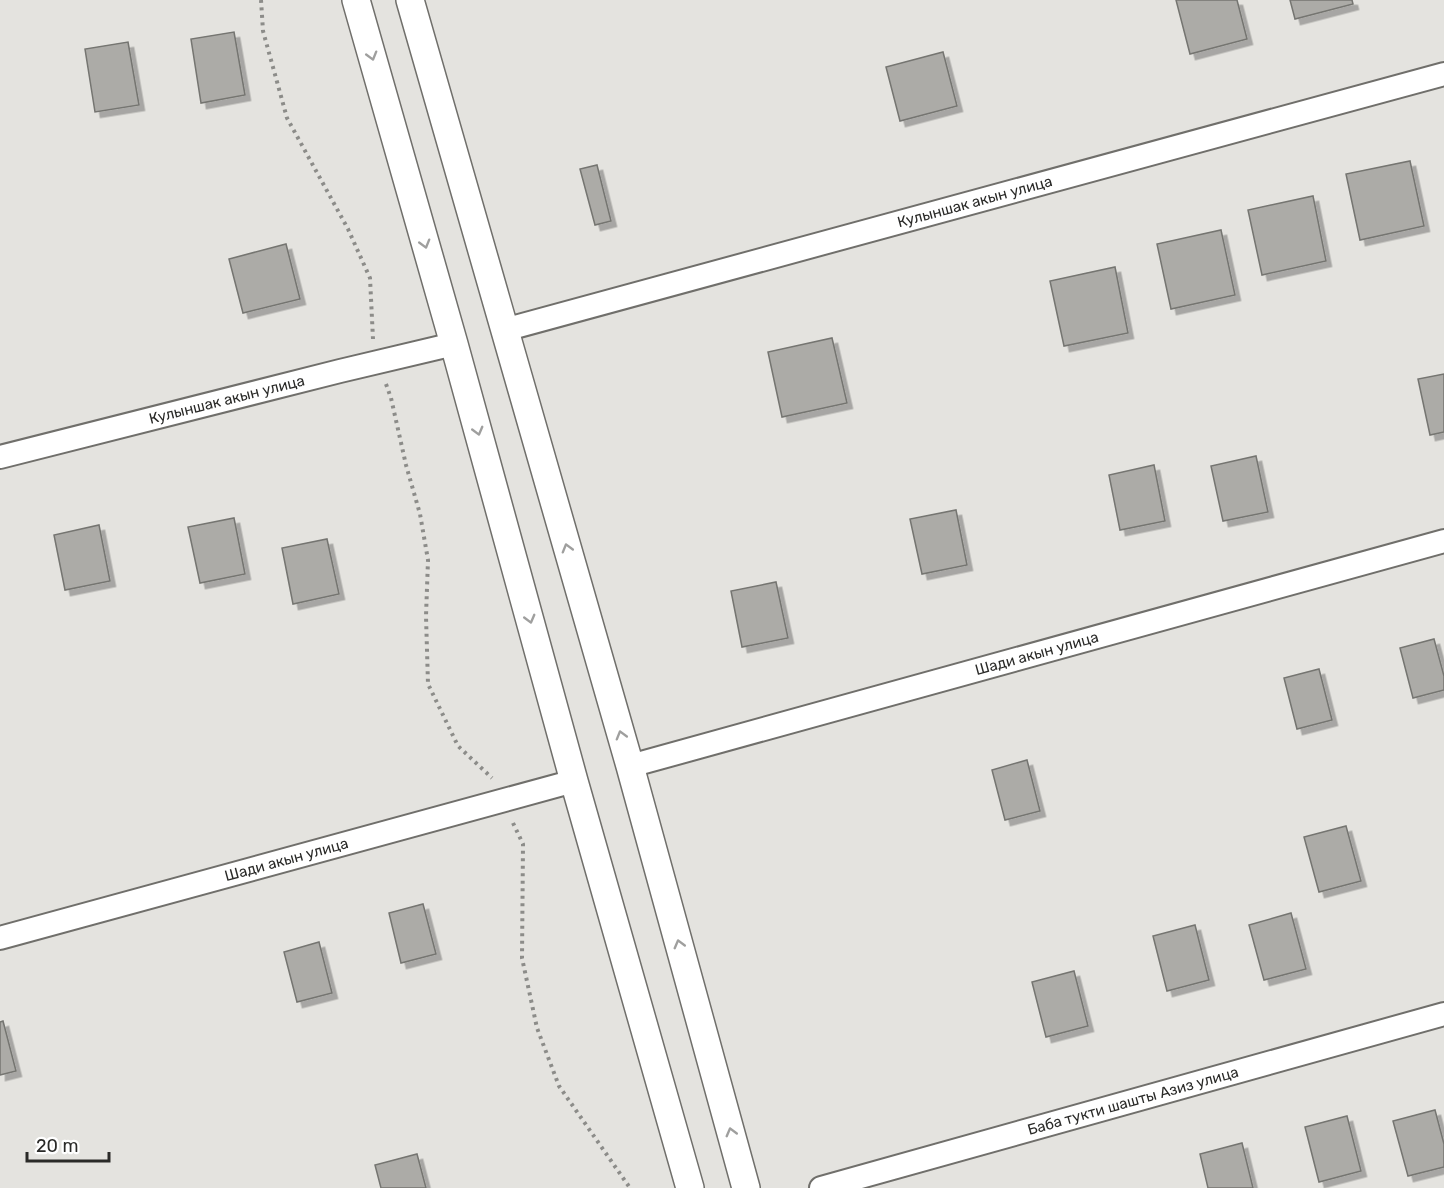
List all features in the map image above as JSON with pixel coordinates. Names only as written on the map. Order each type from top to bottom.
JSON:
[{"type":"street","points":[[356,0],[690,1188]]},
{"type":"street","points":[[410,0],[630,766],[746,1188]]},
{"type":"street","name":"Кулыншак акын улица","points":[[504,330],[1444,74]]},
{"type":"street","name":"Кулыншак акын улица","points":[[0,457],[454,344]]},
{"type":"street","name":"Шади акын улица","points":[[630,766],[1444,541]]},
{"type":"street","name":"Шади акын улица","points":[[0,938],[574,781]]},
{"type":"street","name":"Баба тукти шашты Азиз улица","points":[[821,1188],[1444,1014]]},
{"type":"path","points":[[261,0],[263,32],[287,118],[348,229],[370,278],[373,346],[391,398],[420,514],[428,561],[426,616],[428,684],[458,746],[495,782],[523,844],[522,958],[537,1028],[560,1086],[630,1188]]},
{"type":"building","points":[[1176,0],[1237,0],[1247,39],[1190,54]]},
{"type":"building","points":[[1290,0],[1352,0],[1353,4],[1295,19]]},
{"type":"building","points":[[234,32],[245,95],[201,103],[191,39]]},
{"type":"building","points":[[128,42],[139,105],[95,112],[85,49]]},
{"type":"building","points":[[943,52],[957,106],[900,121],[886,67]]},
{"type":"building","points":[[1410,161],[1424,226],[1360,240],[1346,174]]},
{"type":"building","points":[[597,165],[611,221],[595,225],[580,169]]},
{"type":"building","points":[[1313,196],[1326,261],[1262,275],[1248,210]]},
{"type":"building","points":[[1221,230],[1235,295],[1171,309],[1157,244]]},
{"type":"building","points":[[286,244],[300,299],[243,313],[229,259]]},
{"type":"building","points":[[1115,267],[1128,333],[1064,346],[1050,281]]},
{"type":"building","points":[[832,338],[847,403],[782,417],[768,352]]},
{"type":"building","points":[[1444,374],[1444,432],[1430,435],[1418,379]]},
{"type":"building","points":[[1256,456],[1268,512],[1223,521],[1211,466]]},
{"type":"building","points":[[1154,465],[1165,521],[1120,530],[1109,475]]},
{"type":"building","points":[[956,510],[967,565],[922,574],[910,519]]},
{"type":"building","points":[[234,518],[245,574],[200,583],[188,527]]},
{"type":"building","points":[[99,525],[110,581],[65,590],[54,535]]},
{"type":"building","points":[[327,539],[339,594],[293,604],[282,548]]},
{"type":"building","points":[[776,582],[788,638],[742,647],[731,591]]},
{"type":"building","points":[[1434,639],[1444,676],[1444,690],[1413,698],[1400,648]]},
{"type":"building","points":[[1319,669],[1332,720],[1297,729],[1284,678]]},
{"type":"building","points":[[1027,760],[1040,811],[1005,820],[992,770]]},
{"type":"building","points":[[1346,826],[1361,881],[1319,892],[1304,837]]},
{"type":"building","points":[[423,904],[436,954],[401,963],[389,913]]},
{"type":"building","points":[[1291,913],[1306,969],[1264,980],[1249,925]]},
{"type":"building","points":[[1195,925],[1209,980],[1167,991],[1153,936]]},
{"type":"building","points":[[319,942],[332,993],[297,1002],[284,952]]},
{"type":"building","points":[[1074,971],[1088,1026],[1046,1037],[1032,982]]},
{"type":"building","points":[[3,1021],[16,1071],[0,1075],[0,1022]]},
{"type":"building","points":[[1435,1110],[1444,1144],[1444,1167],[1408,1176],[1393,1121]]},
{"type":"building","points":[[1347,1116],[1361,1171],[1319,1182],[1305,1127]]},
{"type":"building","points":[[1242,1143],[1253,1188],[1208,1188],[1200,1154]]},
{"type":"building","points":[[417,1154],[426,1188],[381,1188],[375,1165]]}]
